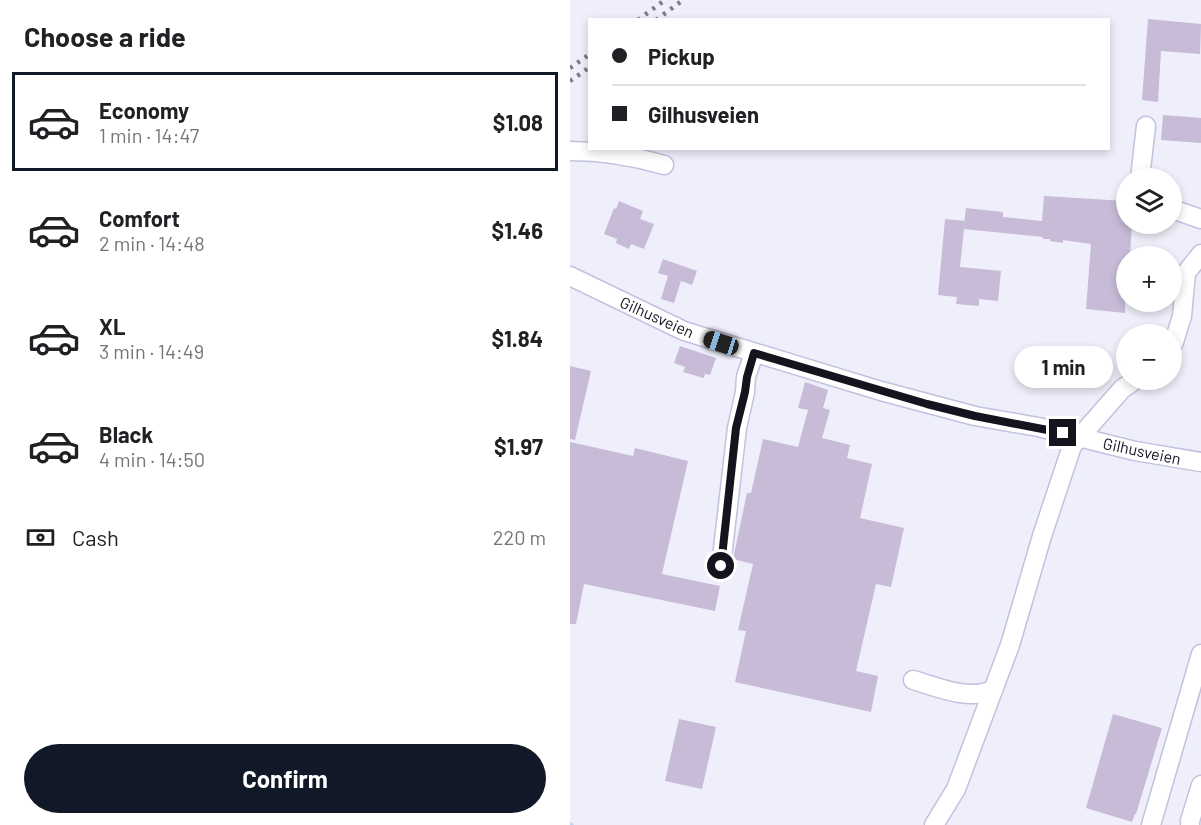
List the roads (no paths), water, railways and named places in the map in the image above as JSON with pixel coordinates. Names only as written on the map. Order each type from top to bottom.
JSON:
[{"type":"street","points":[[1141,168],[1146,126]]},
{"type":"street","points":[[570,151],[620,155],[664,165]]},
{"type":"street","points":[[1182,212],[1201,219]]},
{"type":"street","points":[[1180,324],[1186,273],[1201,254]]},
{"type":"street","name":"Gilhusveien","points":[[570,276],[684,331],[927,404],[1135,451],[1201,462]]},
{"type":"street","points":[[721,566],[736,428],[754,353]]},
{"type":"street","points":[[934,825],[956,789],[1010,645],[1042,536],[1072,446],[1121,390]]},
{"type":"street","points":[[1151,825],[1201,654]]},
{"type":"street","points":[[913,681],[962,694],[977,695],[993,690]]},
{"type":"street","points":[[1190,825],[1201,785]]},
{"type":"railway","points":[[641,18],[665,0]]},
{"type":"railway","points":[[659,18],[683,0]]},
{"type":"railway","points":[[570,68],[588,55]]},
{"type":"railway","points":[[570,81],[588,68]]}]
